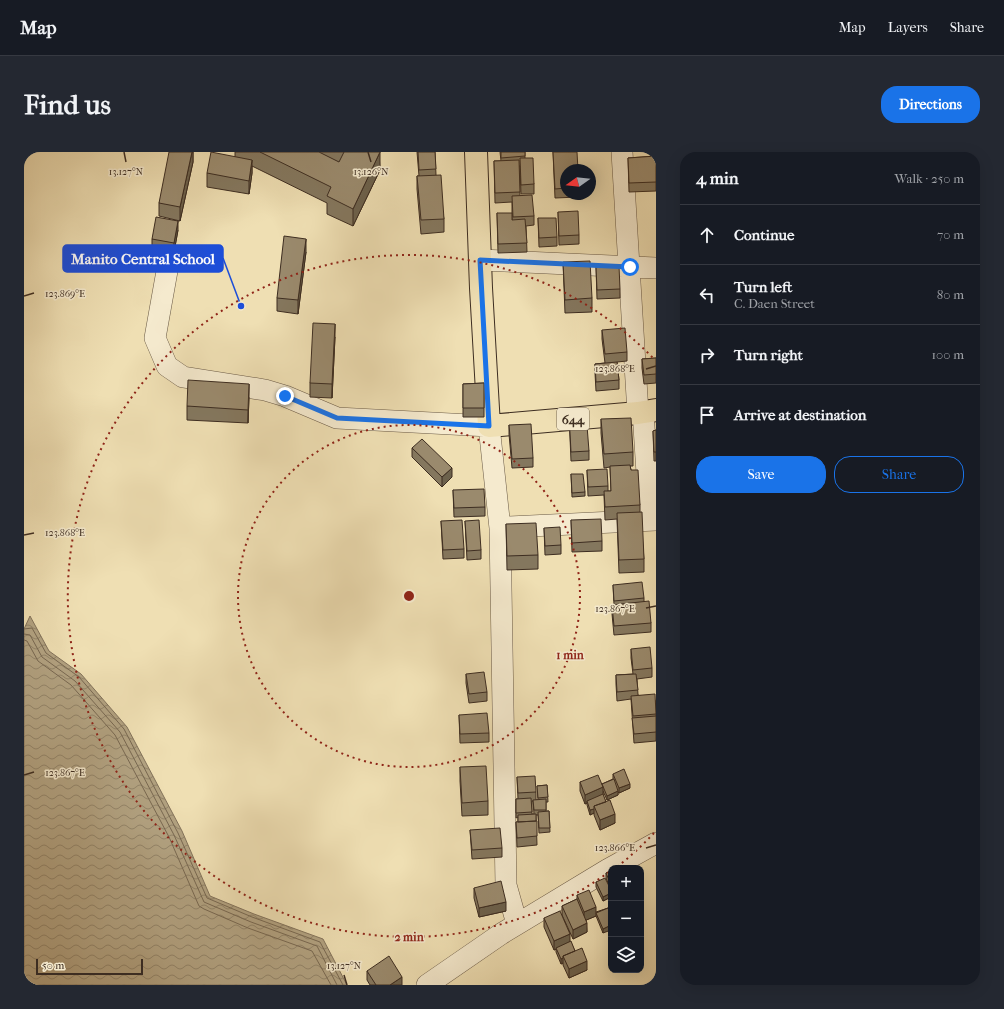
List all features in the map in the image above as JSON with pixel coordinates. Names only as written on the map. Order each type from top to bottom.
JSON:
[{"type":"main road","points":[[476,152],[489,426]]},
{"type":"main road","name":"644","points":[[489,426],[646,411]]},
{"type":"street","points":[[500,528],[653,520],[646,411],[630,267],[622,152]]},
{"type":"street","points":[[480,260],[656,268]]},
{"type":"street","points":[[167,271],[155,338],[167,366],[183,377],[265,390],[285,396],[337,418],[489,426],[500,528],[506,885],[517,924]]},
{"type":"street","points":[[427,985],[517,924],[656,842]]},
{"type":"water","points":[[30,616],[49,651],[81,674],[127,727],[182,831],[210,896],[323,939],[347,985],[24,985],[24,629]]},
{"type":"building","points":[[169,152],[192,152],[180,207],[159,203]]},
{"type":"building","points":[[211,152],[252,160],[249,181],[207,173]]},
{"type":"building","points":[[260,152],[319,152],[339,162],[344,152],[380,152],[353,209],[327,196],[331,187]]},
{"type":"building","points":[[418,152],[435,152],[436,169],[419,170]]},
{"type":"building","points":[[501,152],[525,152],[525,156],[501,158]]},
{"type":"building","points":[[553,152],[577,152],[578,164],[560,164],[560,189],[555,189]]},
{"type":"building","points":[[656,156],[656,182],[629,183],[628,158]]},
{"type":"building","points":[[520,158],[533,158],[534,184],[521,185]]},
{"type":"building","points":[[519,160],[520,192],[495,193],[494,161]]},
{"type":"building","points":[[441,175],[444,219],[421,220],[417,176]]},
{"type":"building","points":[[532,195],[534,216],[513,217],[512,196]]},
{"type":"building","points":[[578,211],[579,235],[559,236],[558,212]]},
{"type":"building","points":[[497,213],[512,213],[512,220],[525,219],[527,243],[498,244]]},
{"type":"building","points":[[156,217],[178,221],[174,243],[152,239]]},
{"type":"building","points":[[538,218],[556,218],[557,237],[539,238]]},
{"type":"building","points":[[284,236],[306,239],[298,300],[277,298]]},
{"type":"building","points":[[590,261],[592,298],[565,300],[563,262]]},
{"type":"building","points":[[619,266],[620,289],[597,290],[596,267]]},
{"type":"building","points":[[313,323],[335,324],[332,384],[310,383]]},
{"type":"building","points":[[625,328],[627,352],[605,354],[602,330]]},
{"type":"building","points":[[656,358],[656,374],[644,375],[642,359]]},
{"type":"building","points":[[617,362],[619,380],[596,382],[595,364]]},
{"type":"building","points":[[188,380],[249,384],[248,410],[187,406]]},
{"type":"building","points":[[484,383],[484,408],[463,408],[463,384]]},
{"type":"building","points":[[586,413],[589,451],[571,452],[569,414]]},
{"type":"building","points":[[631,418],[633,452],[604,454],[601,419]]},
{"type":"building","points":[[531,424],[533,458],[512,459],[509,425]]},
{"type":"building","points":[[656,430],[656,452],[654,452],[653,431]]},
{"type":"building","points":[[422,439],[452,468],[442,477],[412,448]]},
{"type":"building","points":[[630,465],[631,470],[638,470],[640,505],[605,507],[604,491],[611,491],[610,466]]},
{"type":"building","points":[[607,469],[608,486],[588,487],[587,470]]},
{"type":"building","points":[[571,474],[583,474],[585,492],[572,493]]},
{"type":"building","points":[[484,489],[485,507],[454,508],[453,490]]},
{"type":"building","points":[[642,512],[644,559],[619,560],[617,513]]},
{"type":"building","points":[[601,519],[602,541],[572,543],[571,520]]},
{"type":"building","points":[[462,520],[464,549],[443,550],[441,521]]},
{"type":"building","points":[[479,520],[481,550],[467,551],[465,521]]},
{"type":"building","points":[[536,523],[538,555],[507,556],[506,524]]},
{"type":"building","points":[[560,527],[561,545],[545,546],[544,528]]},
{"type":"building","points":[[642,582],[644,598],[614,601],[613,585]]},
{"type":"building","points":[[649,601],[651,623],[614,626],[612,605]]},
{"type":"building","points":[[650,647],[652,668],[633,670],[631,649]]},
{"type":"building","points":[[484,672],[487,692],[469,694],[466,674]]},
{"type":"building","points":[[636,674],[638,690],[617,692],[616,675]]},
{"type":"building","points":[[655,694],[656,714],[633,716],[631,696]]},
{"type":"building","points":[[487,713],[489,733],[460,734],[459,715]]},
{"type":"building","points":[[656,716],[656,732],[634,734],[632,718]]},
{"type":"building","points":[[486,766],[488,801],[462,803],[460,767]]},
{"type":"building","points":[[624,769],[630,784],[619,788],[613,774]]},
{"type":"building","points":[[598,775],[603,787],[585,795],[580,782]]},
{"type":"building","points":[[535,776],[536,792],[518,793],[517,777]]},
{"type":"building","points":[[614,779],[618,791],[607,796],[602,784]]},
{"type":"building","points":[[547,785],[548,797],[538,798],[537,786]]},
{"type":"building","points":[[603,794],[606,802],[594,806],[594,809],[590,810],[587,801]]},
{"type":"building","points":[[531,798],[532,812],[516,813],[516,799]]},
{"type":"building","points":[[546,799],[546,810],[534,810],[533,800]]},
{"type":"building","points":[[610,800],[615,814],[600,820],[594,806]]},
{"type":"building","points":[[549,811],[550,828],[539,828],[538,812]]},
{"type":"building","points":[[536,814],[536,821],[518,822],[518,815]]},
{"type":"building","points":[[537,821],[537,836],[517,838],[516,822]]},
{"type":"building","points":[[500,828],[502,848],[472,850],[470,830]]},
{"type":"building","points":[[605,878],[608,884],[608,894],[603,897],[596,882]]},
{"type":"building","points":[[501,881],[506,902],[479,908],[474,888]]},
{"type":"building","points":[[589,890],[596,907],[584,912],[577,895]]},
{"type":"building","points":[[577,899],[587,923],[573,930],[562,906]]},
{"type":"building","points":[[608,908],[608,926],[603,929],[596,913]]},
{"type":"building","points":[[560,911],[570,934],[554,941],[544,918]]},
{"type":"building","points":[[571,941],[575,951],[563,956],[561,959],[556,948]]},
{"type":"building","points":[[582,948],[587,961],[569,969],[563,956]]},
{"type":"building","points":[[389,956],[402,977],[390,985],[376,985],[367,971]]},
{"type":"place","name":"Manito Central School","points":[[241,306]]},
{"type":"route","points":[[285,396],[337,418],[489,426],[480,288],[480,260],[630,267]]}]
